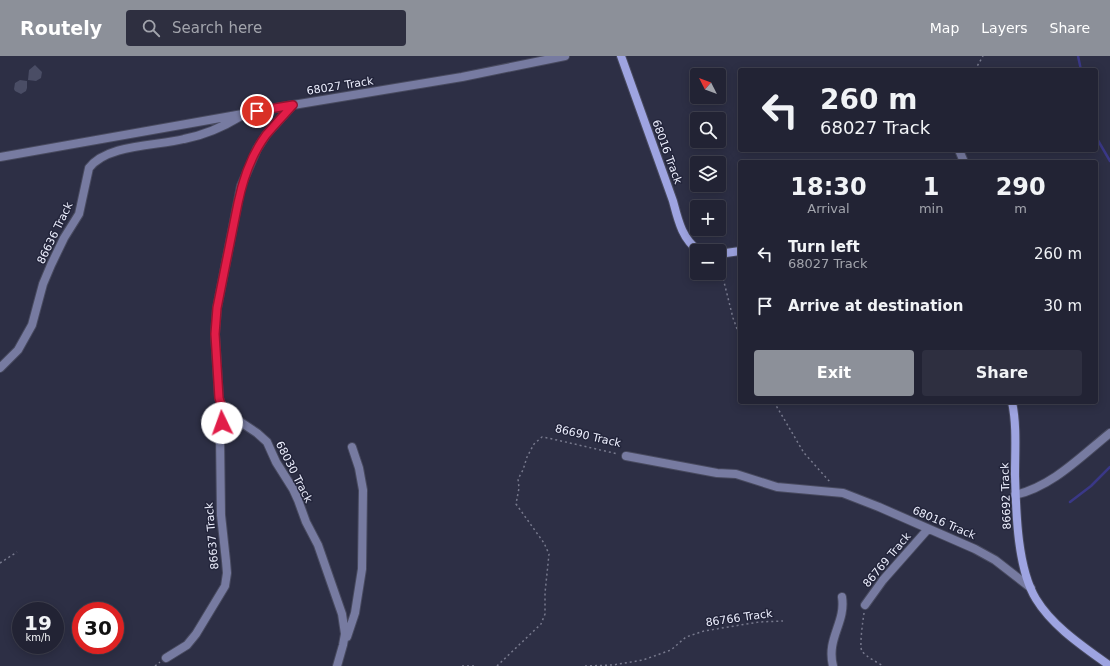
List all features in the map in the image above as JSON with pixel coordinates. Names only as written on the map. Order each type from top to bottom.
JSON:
[{"type":"street","name":"68027 Track","points":[[0,157],[245,113],[462,77],[565,56]]},
{"type":"street","name":"68016 Track","points":[[621,56],[673,201],[678,221],[683,233],[693,244]]},
{"type":"street","points":[[227,413],[222,407],[219,398],[215,334],[217,308],[238,203],[242,186],[257,149],[266,135],[293,105]]},
{"type":"street","name":"86636 Track","points":[[0,368],[18,350],[32,325],[43,284],[51,265],[64,238],[79,214],[87,173],[93,163],[108,154],[126,149],[184,139],[209,132],[228,124],[245,113]]},
{"type":"street","points":[[726,253],[738,251]]},
{"type":"street","name":"86692 Track","points":[[1012,404],[1015,428],[1015,495],[1019,538],[1025,570],[1031,588]]},
{"type":"street","name":"68030 Track","points":[[227,413],[257,433],[267,442],[276,462],[293,489],[306,522],[318,545],[342,614],[345,634],[336,666]]},
{"type":"street","name":"86637 Track","points":[[166,658],[186,645],[196,634],[225,586],[227,567],[221,516],[220,436],[222,423],[227,413]]},
{"type":"street","points":[[1015,495],[1038,488],[1052,480],[1110,433]]},
{"type":"street","points":[[343,645],[355,613],[362,569],[363,490],[359,468],[352,447]]},
{"type":"street","name":"86690 Track","points":[[626,456],[717,474],[736,474],[777,487],[843,494]]},
{"type":"street","name":"68016 Track","points":[[843,494],[879,507],[985,554],[995,560],[1031,588],[1036,599],[1057,623],[1110,666]]},
{"type":"street","name":"86769 Track","points":[[865,605],[883,580],[928,529]]},
{"type":"street","points":[[833,666],[831,650],[833,640],[840,623],[843,604],[842,597]]},
{"type":"path","points":[[976,68],[983,56]]},
{"type":"path","points":[[724,280],[738,332]]},
{"type":"path","points":[[775,404],[804,453],[828,480],[843,494]]},
{"type":"path","name":"86690 Track","points":[[497,666],[541,624],[545,614],[545,593],[549,554],[544,543],[516,504],[519,488],[518,479],[534,444],[542,437],[626,456]]},
{"type":"path","points":[[0,563],[17,552]]},
{"type":"path","name":"86769 Track","points":[[865,605],[860,645],[862,651],[883,666]]},
{"type":"path","name":"86766 Track","points":[[585,666],[613,665],[643,660],[671,650],[686,638],[704,630],[759,622],[783,621]]},
{"type":"path","points":[[462,666],[477,666]]},
{"type":"building","points":[[35,65],[42,72],[41,78],[36,81],[28,80],[29,70]]},
{"type":"building","points":[[20,80],[27,81],[26,91],[21,94],[14,89],[15,83]]},
{"type":"waterway","points":[[1078,56],[1081,68]]},
{"type":"waterway","points":[[1098,140],[1110,161]]},
{"type":"waterway","points":[[1070,502],[1091,486],[1110,467]]},
{"type":"route","points":[[222,423],[227,413],[222,407],[219,398],[215,334],[217,308],[238,203],[247,171],[257,149],[266,135],[293,105],[257,111]]}]
